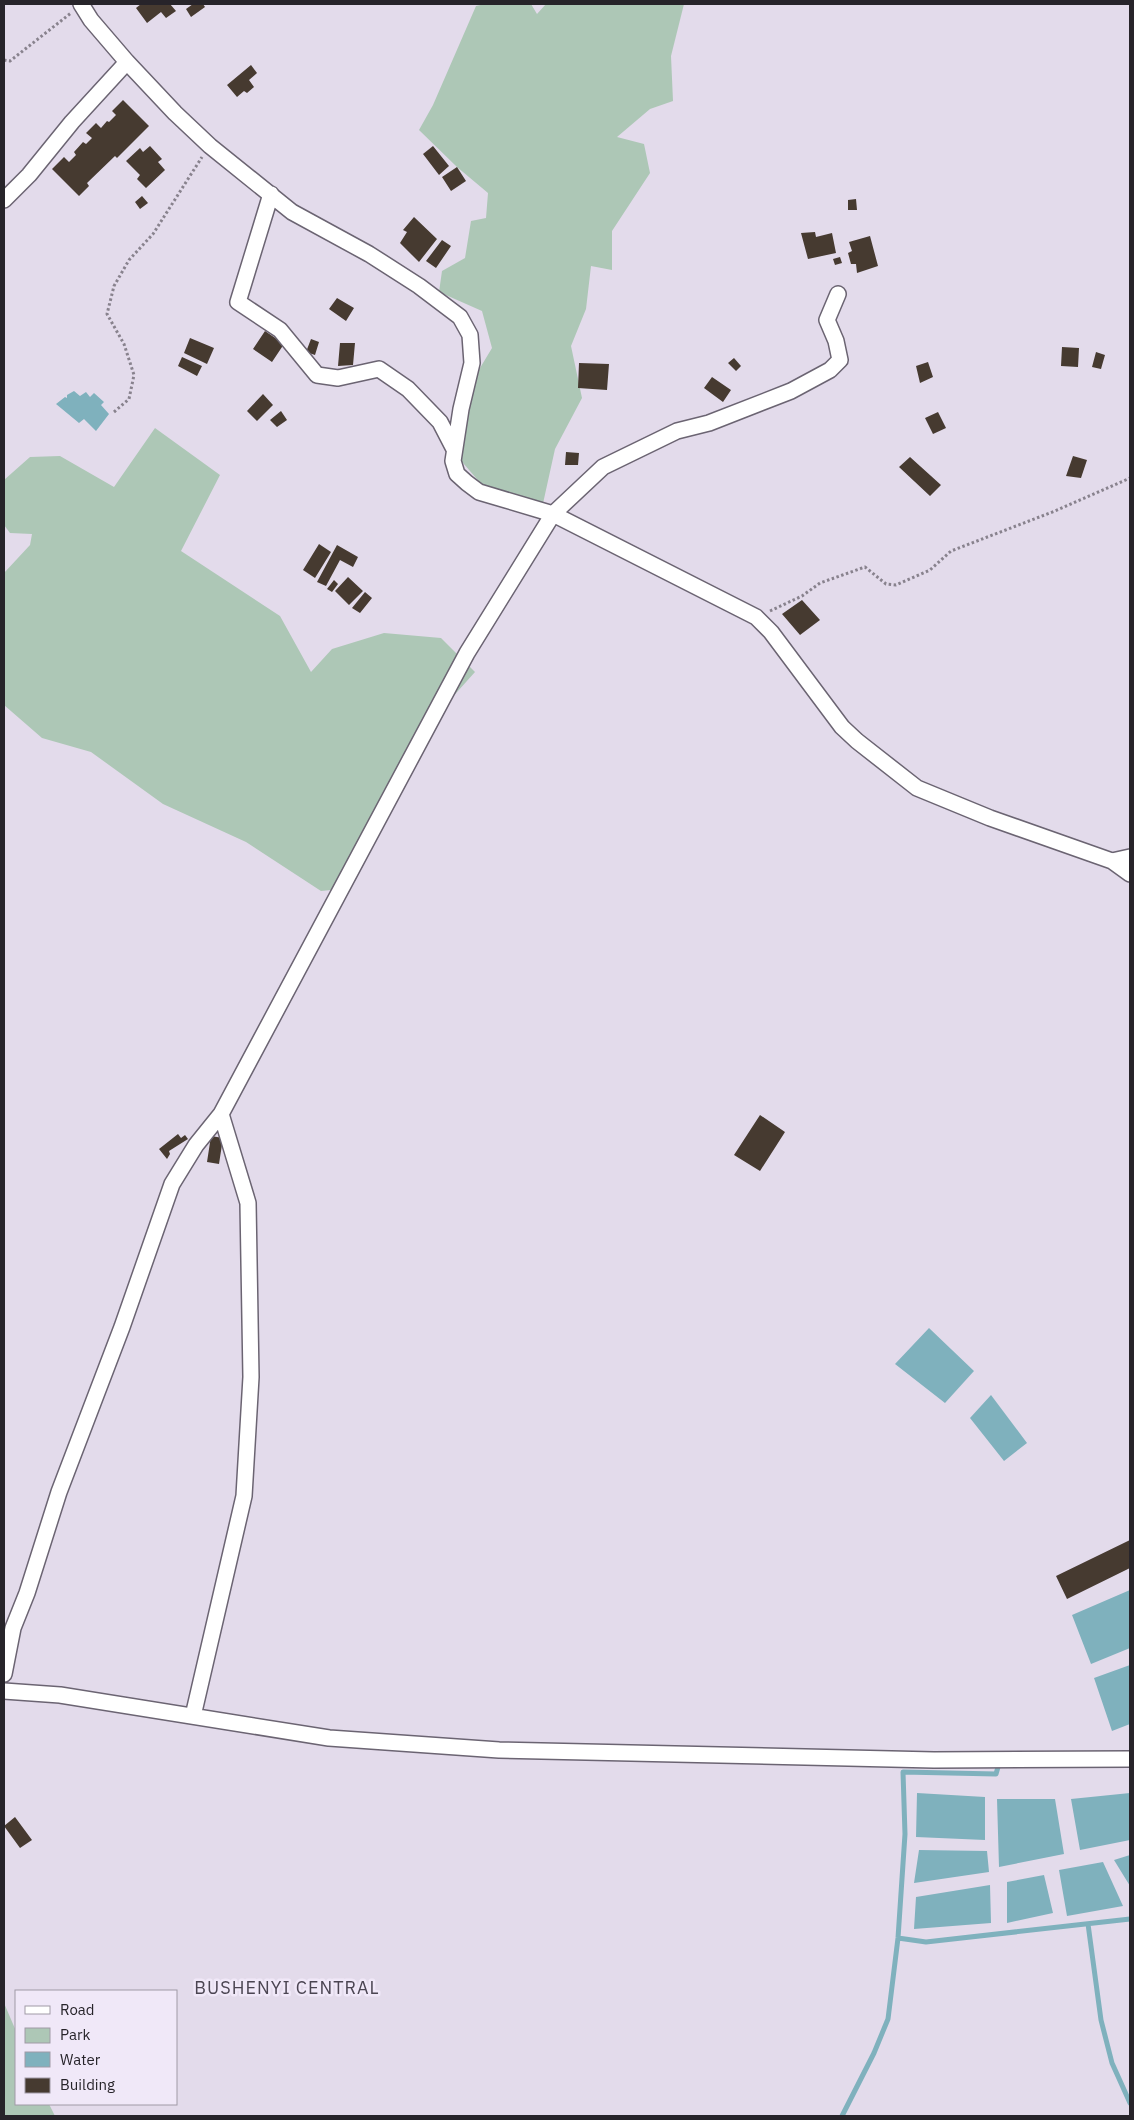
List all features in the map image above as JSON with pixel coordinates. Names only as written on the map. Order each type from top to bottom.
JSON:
[{"type":"street","points":[[82,4],[91,20],[127,62],[175,113],[210,146],[292,212],[369,254],[419,286],[460,317],[470,335],[472,363],[454,449],[453,462],[457,474],[479,492],[552,514],[756,617],[771,632],[842,727],[856,741],[918,788],[990,818],[1112,861],[1130,874]]},
{"type":"street","points":[[4,200],[29,175],[72,122],[127,62]]},
{"type":"street","points":[[271,194],[238,302],[280,330],[317,375],[338,378],[379,369],[408,389],[440,422],[454,449]]},
{"type":"street","points":[[4,1674],[13,1628],[27,1593],[59,1492],[122,1327],[172,1184],[196,1145],[221,1114],[467,653],[552,514],[603,467],[677,431],[709,423],[792,391],[830,370],[840,360],[836,341],[827,320],[838,294]]},
{"type":"street","points":[[1112,861],[1130,856]]},
{"type":"street","points":[[193,1716],[244,1496],[251,1377],[248,1203],[221,1114]]},
{"type":"street","points":[[4,1692],[60,1695],[329,1738],[499,1750],[934,1760],[1130,1759]]},
{"type":"path","points":[[4,60],[10,61],[82,4]]},
{"type":"path","points":[[114,412],[129,399],[134,375],[124,344],[107,314],[114,286],[129,260],[153,234],[210,146]]},
{"type":"path","points":[[756,617],[802,596],[820,583],[865,567],[886,584],[896,585],[930,570],[951,551],[1055,511],[1130,478]]},
{"type":"green space","points":[[485,4],[531,4],[537,14],[546,4],[684,4],[671,56],[673,101],[650,109],[617,137],[644,144],[650,173],[612,231],[612,270],[591,266],[586,309],[571,346],[582,398],[555,449],[542,508],[512,501],[482,485],[457,456],[471,383],[492,348],[482,311],[439,292],[442,271],[465,258],[471,221],[486,218],[488,193],[457,167],[419,130],[433,105],[476,6]]},
{"type":"green space","points":[[155,428],[220,475],[181,551],[280,616],[311,672],[332,649],[384,633],[441,638],[475,672],[406,749],[341,889],[321,891],[246,842],[163,804],[91,752],[42,738],[4,705],[4,573],[30,545],[32,534],[10,533],[4,525],[4,480],[30,457],[60,456],[114,487]]},
{"type":"green space","points":[[4,2003],[15,2029],[15,2105],[50,2105],[55,2116],[4,2116]]},
{"type":"water","points":[[74,391],[80,396],[86,392],[90,397],[94,393],[104,402],[101,405],[109,414],[96,431],[84,419],[79,423],[56,404],[65,397],[67,398],[67,395]]},
{"type":"water","points":[[929,1328],[974,1371],[945,1403],[895,1364]]},
{"type":"water","points":[[991,1395],[1027,1443],[1004,1461],[970,1418]]},
{"type":"water","points":[[1130,1590],[1130,1648],[1091,1664],[1072,1615]]},
{"type":"water","points":[[1130,1665],[1130,1724],[1112,1731],[1094,1678]]},
{"type":"water","points":[[917,1793],[985,1797],[985,1840],[916,1837]]},
{"type":"water","points":[[1130,1793],[1130,1840],[1080,1850],[1071,1799]]},
{"type":"water","points":[[997,1799],[1055,1799],[1064,1854],[999,1867]]},
{"type":"water","points":[[919,1850],[987,1851],[989,1872],[914,1883]]},
{"type":"water","points":[[1130,1855],[1130,1886],[1114,1860]]},
{"type":"water","points":[[1103,1862],[1123,1906],[1067,1916],[1059,1870]]},
{"type":"water","points":[[1044,1875],[1053,1913],[1007,1923],[1007,1882]]},
{"type":"water","points":[[990,1885],[991,1923],[914,1929],[916,1897]]},
{"type":"building","points":[[141,4],[170,4],[176,11],[166,18],[161,12],[147,23],[136,8]]},
{"type":"building","points":[[193,4],[203,4],[205,7],[191,17],[186,9]]},
{"type":"building","points":[[251,65],[257,73],[249,80],[254,87],[247,93],[244,91],[237,97],[227,85]]},
{"type":"building","points":[[123,100],[149,126],[117,158],[115,156],[87,183],[89,186],[79,196],[52,169],[64,157],[69,162],[76,155],[74,152],[83,142],[86,144],[92,138],[86,133],[96,123],[101,128],[107,121],[109,122],[116,115],[112,111]]},
{"type":"building","points":[[150,146],[162,159],[158,162],[165,170],[146,188],[137,179],[140,175],[126,161],[140,148],[143,152]]},
{"type":"building","points":[[433,146],[449,166],[439,175],[423,154]]},
{"type":"building","points":[[457,167],[466,181],[451,191],[442,177]]},
{"type":"building","points":[[142,196],[148,203],[140,209],[135,202]]},
{"type":"building","points":[[856,199],[857,210],[848,210],[848,200]]},
{"type":"building","points":[[414,217],[437,239],[419,262],[400,243],[407,232],[403,230]]},
{"type":"building","points":[[815,232],[816,237],[832,233],[836,253],[808,259],[801,233]]},
{"type":"building","points":[[870,236],[878,266],[857,273],[856,264],[851,264],[848,253],[852,251],[849,242]]},
{"type":"building","points":[[442,240],[451,246],[436,268],[426,261]]},
{"type":"building","points":[[840,257],[842,263],[835,265],[833,259]]},
{"type":"building","points":[[337,298],[354,308],[346,321],[329,309]]},
{"type":"building","points":[[265,331],[284,344],[272,362],[253,349]]},
{"type":"building","points":[[190,338],[214,348],[207,364],[184,353]]},
{"type":"building","points":[[311,339],[319,342],[315,355],[306,352]]},
{"type":"building","points":[[340,343],[355,343],[353,365],[338,366]]},
{"type":"building","points":[[1062,347],[1079,348],[1078,367],[1061,366]]},
{"type":"building","points":[[1096,352],[1105,355],[1101,369],[1092,367]]},
{"type":"building","points":[[182,357],[202,366],[197,376],[178,366]]},
{"type":"building","points":[[734,358],[741,366],[736,371],[728,363]]},
{"type":"building","points":[[928,362],[933,377],[920,383],[916,366]]},
{"type":"building","points":[[579,363],[609,364],[607,390],[578,388]]},
{"type":"building","points":[[712,377],[731,390],[723,402],[704,388]]},
{"type":"building","points":[[263,394],[273,405],[257,421],[247,411]]},
{"type":"building","points":[[281,411],[287,420],[277,427],[270,420]]},
{"type":"building","points":[[938,412],[946,428],[933,434],[925,418]]},
{"type":"building","points":[[566,452],[579,453],[578,465],[565,465]]},
{"type":"building","points":[[1073,456],[1087,460],[1081,478],[1066,476]]},
{"type":"building","points":[[910,457],[941,485],[930,496],[899,467]]},
{"type":"building","points":[[319,544],[331,552],[315,578],[303,570]]},
{"type":"building","points":[[337,545],[358,557],[353,567],[340,560],[326,586],[317,582]]},
{"type":"building","points":[[348,577],[363,591],[349,605],[335,591]]},
{"type":"building","points":[[334,580],[338,584],[332,592],[327,589]]},
{"type":"building","points":[[365,592],[372,598],[360,613],[352,608]]},
{"type":"building","points":[[802,600],[820,620],[800,635],[782,614]]},
{"type":"building","points":[[760,1115],[785,1132],[760,1171],[734,1155]]},
{"type":"building","points":[[178,1134],[181,1138],[185,1135],[188,1139],[169,1151],[170,1154],[167,1159],[159,1149]]},
{"type":"building","points":[[211,1136],[223,1138],[219,1164],[207,1162]]},
{"type":"building","points":[[1130,1540],[1130,1568],[1067,1599],[1056,1576]]},
{"type":"building","points":[[15,1817],[32,1840],[20,1848],[4,1826]]},
{"type":"waterway","points":[[842,2116],[874,2053],[888,2019],[898,1938],[905,1834],[903,1772],[996,1774],[998,1767]]},
{"type":"waterway","points":[[898,1938],[926,1942],[1130,1919]]},
{"type":"waterway","points":[[1088,1924],[1101,2020],[1112,2063],[1130,2103]]},
{"type":"district","name":"BUSHENYI CENTRAL","points":[[287,1988]]}]
